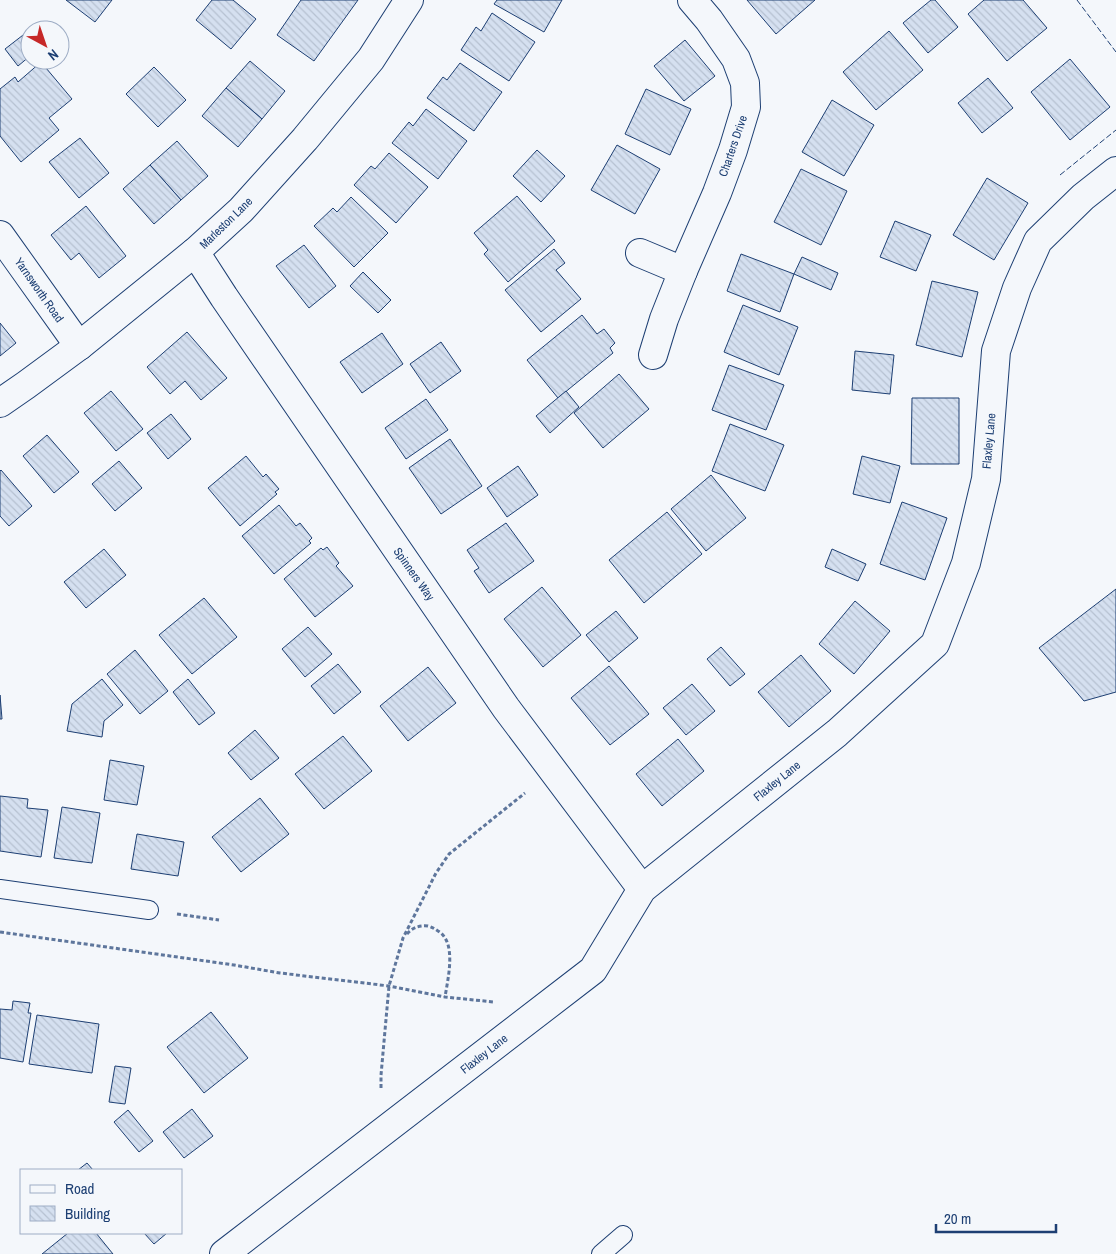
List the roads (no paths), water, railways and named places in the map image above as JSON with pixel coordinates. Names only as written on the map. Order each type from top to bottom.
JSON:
[{"type":"street","name":"Marleston Lane","points":[[0,404],[79,346],[195,252],[241,210],[305,139],[371,58],[409,0]]},
{"type":"street","name":"Charters Drive","points":[[653,355],[682,271],[727,167],[746,107],[745,82],[736,59],[709,20],[692,0]]},
{"type":"street","name":"Flaxley Lane","points":[[224,1254],[593,970],[642,889],[837,733],[935,644],[966,563],[986,479],[996,351],[1016,288],[1038,241],[1084,197],[1116,171]]},
{"type":"street","name":"Yarnsworth Road","points":[[0,235],[79,346]]},
{"type":"street","name":"Spinners Way","points":[[195,252],[235,314],[501,700],[642,889]]},
{"type":"street","points":[[640,253],[682,271]]},
{"type":"lane","points":[[0,889],[149,910]]},
{"type":"lane","points":[[601,1254],[623,1235]]}]
